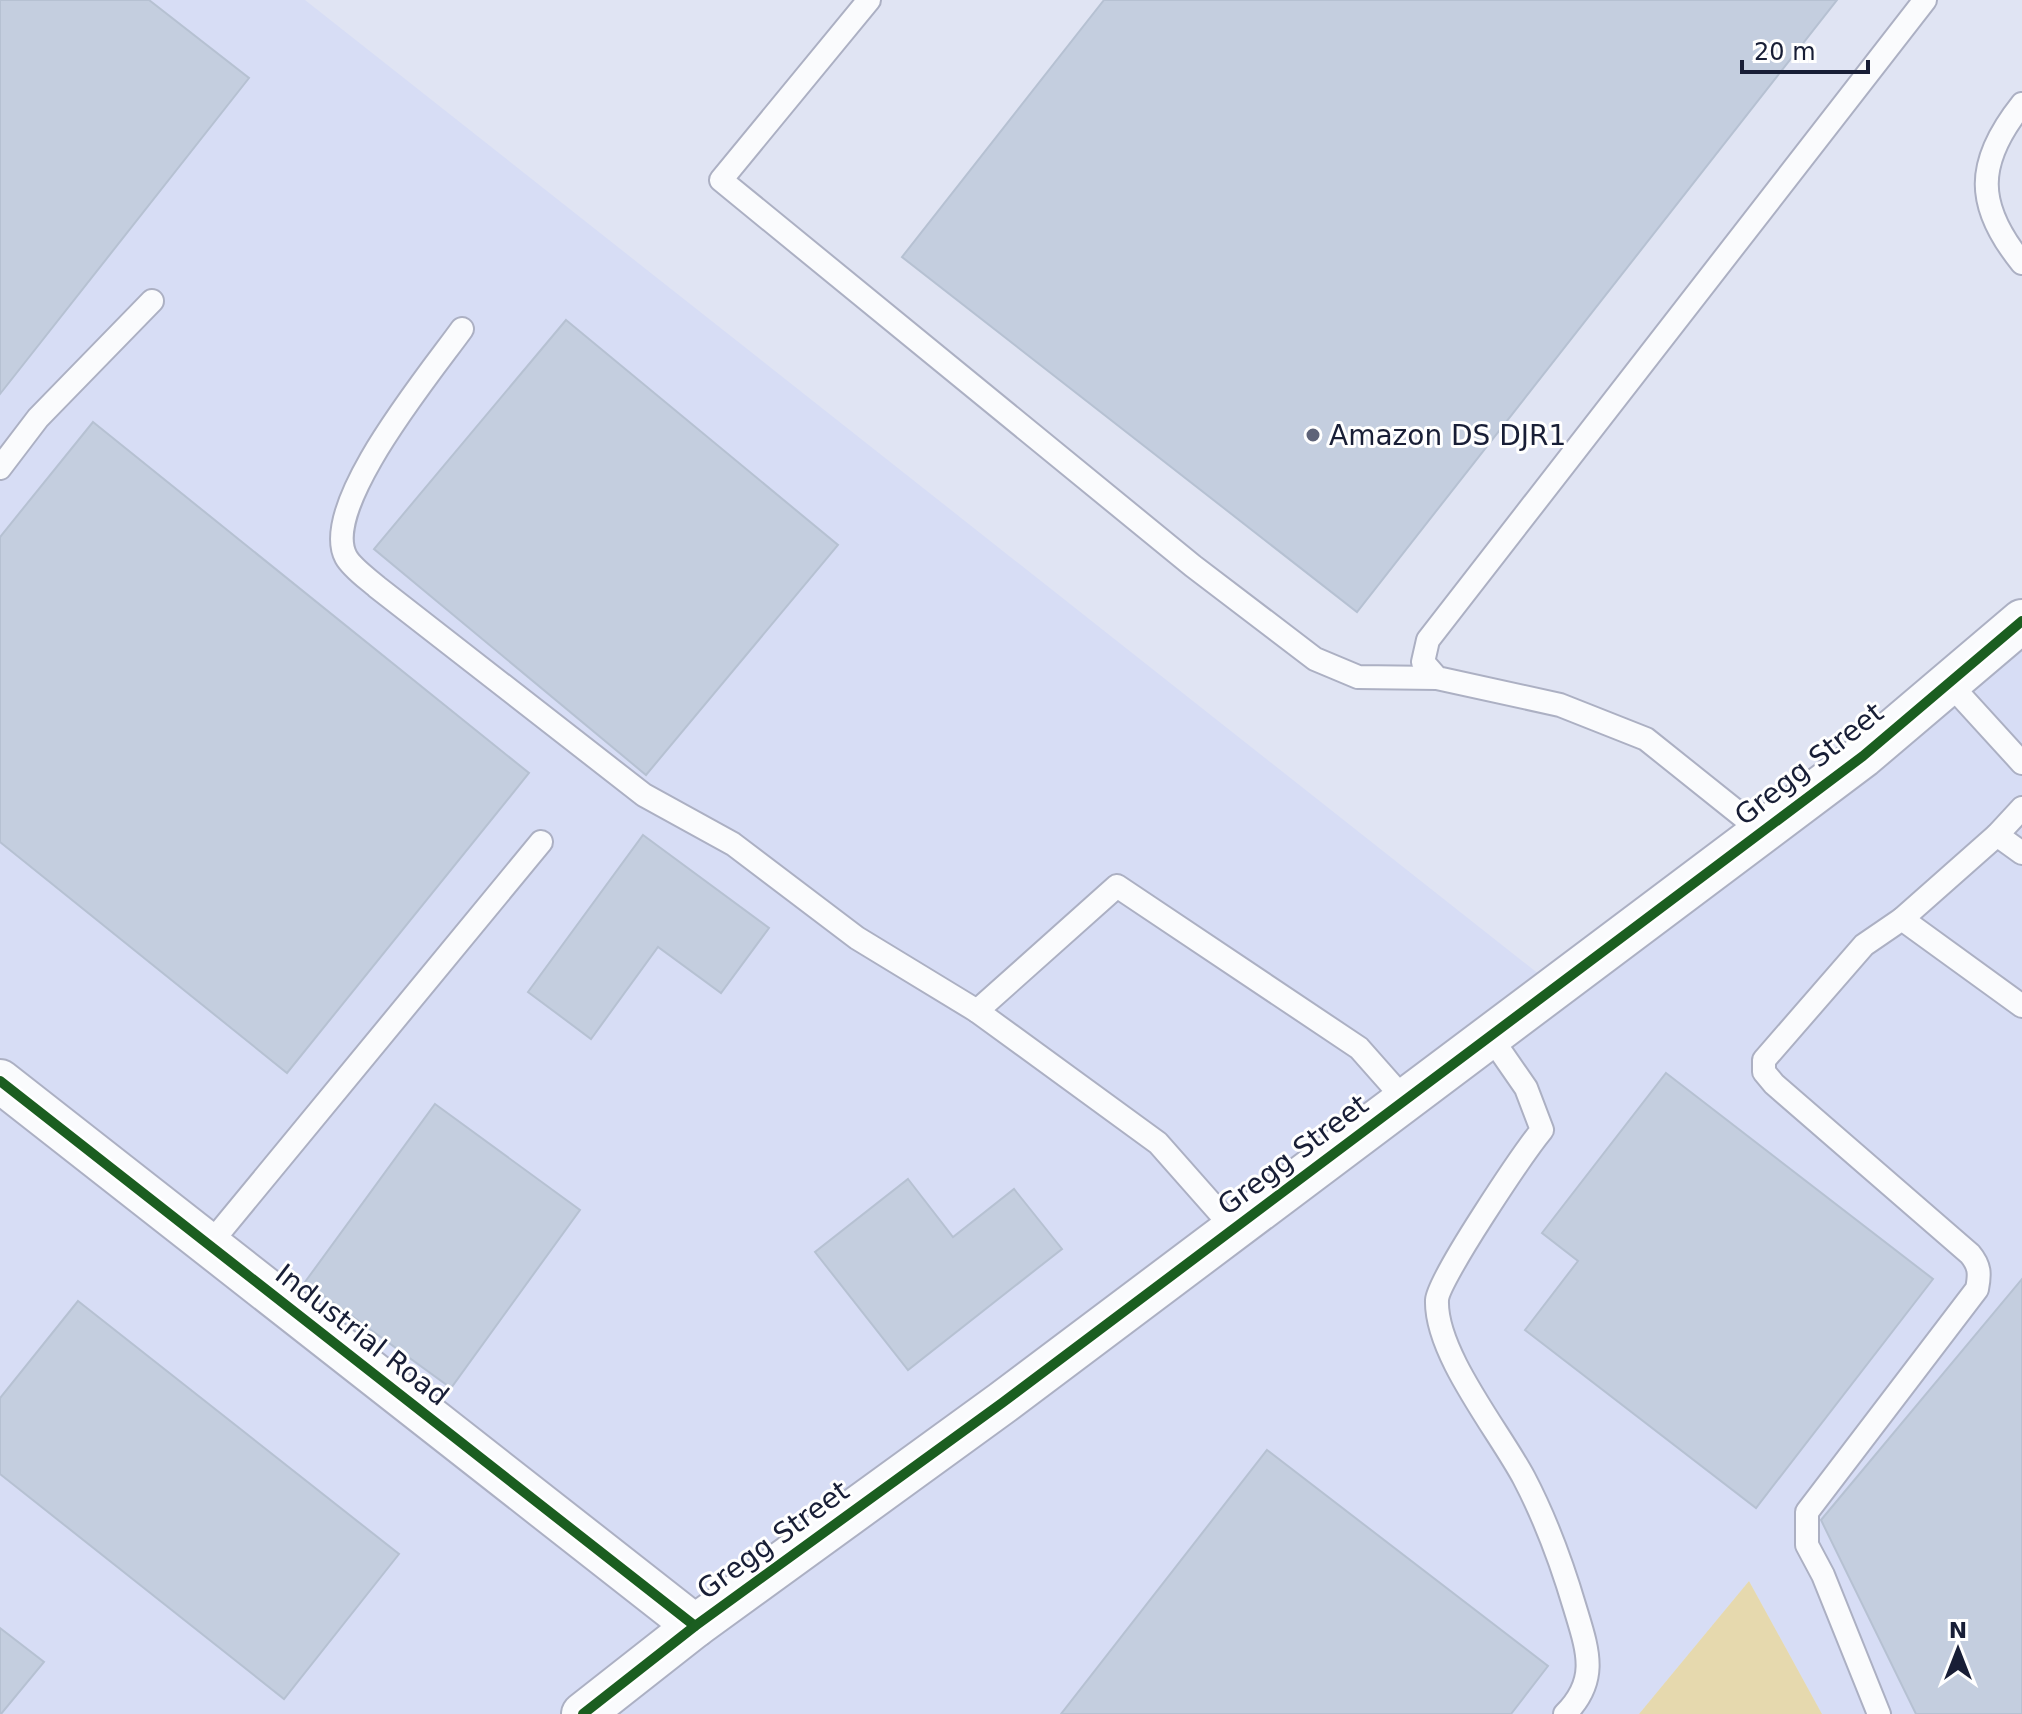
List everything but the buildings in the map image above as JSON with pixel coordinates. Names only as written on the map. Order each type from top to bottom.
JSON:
[{"type":"street","name":"Gregg Street","points":[[583,1714],[695,1626],[1234,1229],[1863,756],[2022,621]]},
{"type":"street","name":"Industrial Road","points":[[0,1081],[695,1626]]},
{"type":"lane","points":[[869,0],[721,180],[1193,566],[1315,659],[1358,677],[1437,678],[1560,705],[1646,739],[1761,831]]},
{"type":"lane","points":[[1437,678],[1423,662],[1428,640],[1925,0]]},
{"type":"lane","points":[[2022,104],[2006,124],[1988,161],[1985,182],[1990,214],[2003,240],[2022,263]]},
{"type":"lane","points":[[0,468],[38,418],[152,301]]},
{"type":"lane","points":[[462,329],[370,458],[341,533],[346,558],[389,597],[644,795],[733,844],[857,938],[977,1011],[1158,1143],[1234,1229]]},
{"type":"lane","points":[[1949,683],[2022,763]]},
{"type":"lane","points":[[1879,1714],[1823,1575],[1807,1545],[1807,1512],[1977,1289],[1980,1275],[1978,1263],[1774,1084],[1764,1072],[1764,1060],[1864,945],[1902,919],[1997,835],[2022,808]]},
{"type":"lane","points":[[1997,835],[2022,853]]},
{"type":"lane","points":[[209,1245],[541,842]]},
{"type":"lane","points":[[977,1011],[1117,886],[1359,1048],[1405,1100]]},
{"type":"lane","points":[[1902,919],[2022,1006]]},
{"type":"lane","points":[[1490,1036],[1526,1088],[1542,1130],[1511,1170],[1437,1298],[1445,1343],[1525,1479],[1560,1557],[1590,1658],[1581,1697],[1565,1714]]},
{"type":"shaded area","points":[[0,0],[305,0],[1540,975],[2022,613],[2022,1714],[1822,1714],[1749,1581],[1639,1714],[0,1714]]},
{"type":"shaded area","points":[[1749,1581],[1822,1714],[1639,1714]]},
{"type":"cycle path","points":[[583,1714],[695,1626],[1002,1403],[1863,756],[2022,621]]},
{"type":"cycle path","points":[[0,1081],[695,1626]]},
{"type":"place","name":"Amazon DS DJR1","points":[[1313,435]]}]
